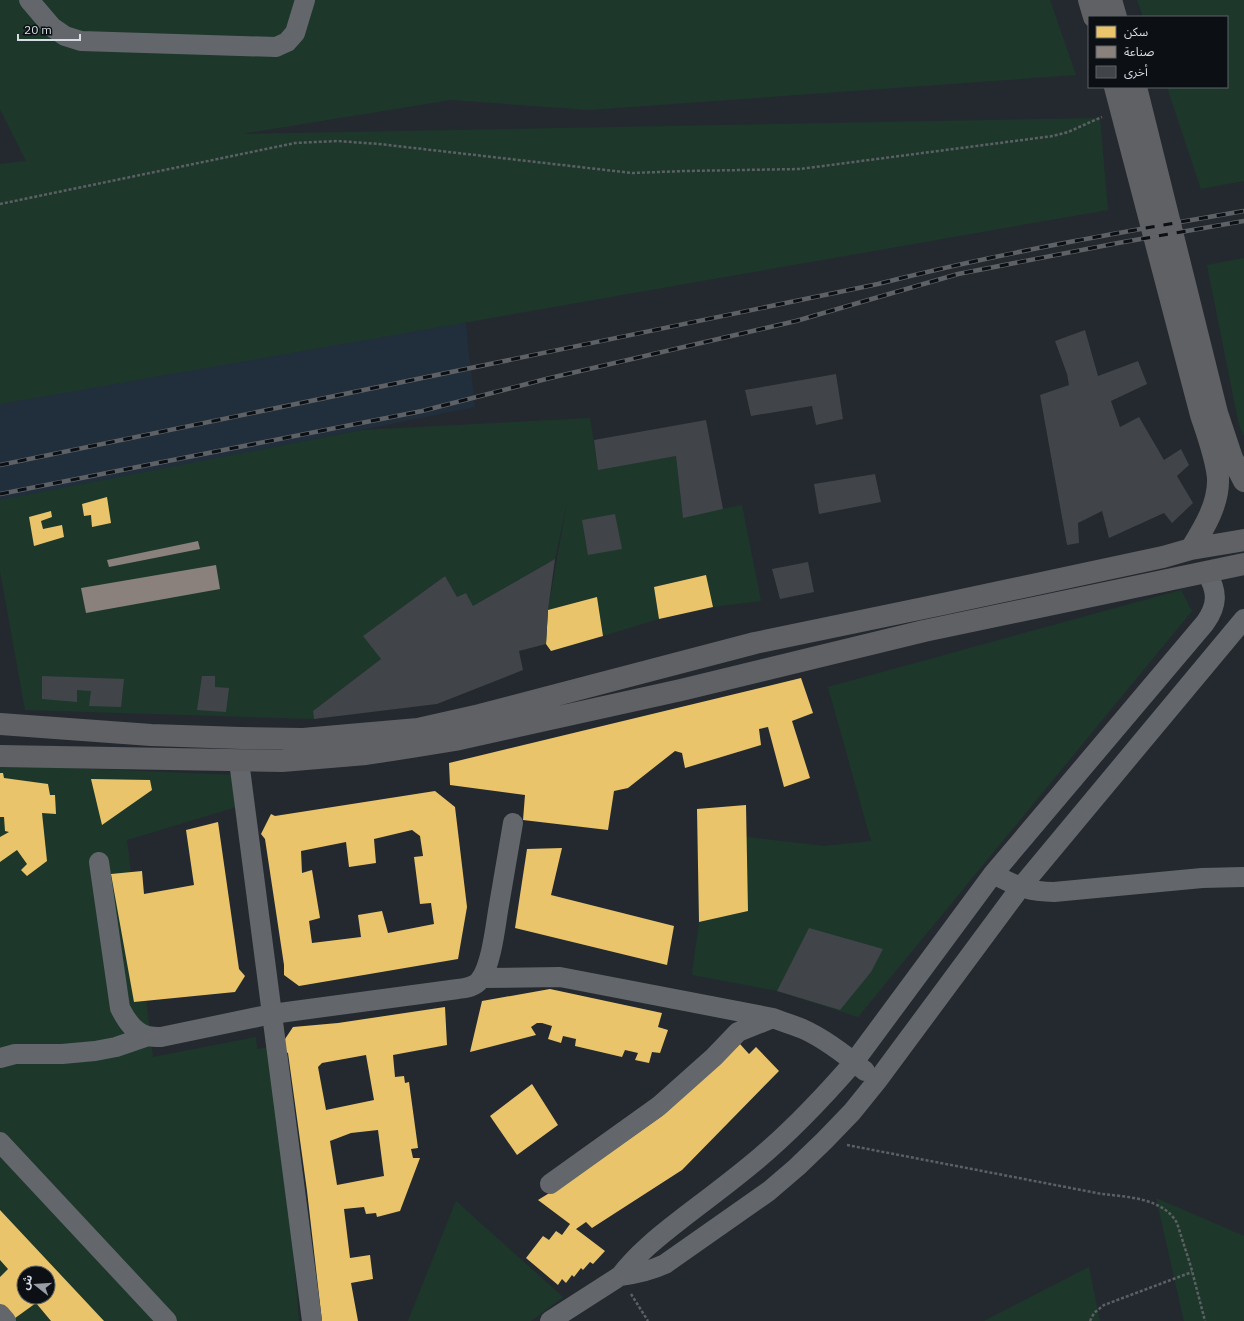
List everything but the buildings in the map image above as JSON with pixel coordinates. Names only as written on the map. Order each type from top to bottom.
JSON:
[{"type":"street","points":[[29,0],[52,27],[65,36],[80,41],[276,47],[287,42],[295,33],[305,0]]},
{"type":"street","points":[[1089,0],[1094,16]]},
{"type":"street","points":[[1112,0],[1116,16]]},
{"type":"street","points":[[1136,88],[1152,190],[1209,414],[1218,479],[1217,490],[1207,522],[1191,550]]},
{"type":"street","points":[[1118,97],[1152,190]]},
{"type":"street","points":[[1209,414],[1244,481]]},
{"type":"street","points":[[0,724],[151,735],[303,739],[418,729],[487,713],[755,643],[1244,540]]},
{"type":"street","points":[[0,756],[282,761],[366,754],[455,740],[682,690],[924,631],[1244,564]]},
{"type":"street","points":[[550,1321],[620,1276],[628,1265],[647,1246],[747,1168],[776,1143],[829,1090],[854,1062],[993,874],[1206,623],[1210,617],[1215,602],[1215,592],[1212,581],[1206,572]]},
{"type":"street","points":[[620,1276],[643,1272],[665,1264],[769,1191],[797,1167],[852,1112],[877,1081],[1020,888],[1244,618],[1215,602]]},
{"type":"street","points":[[239,761],[299,1232],[312,1321]]},
{"type":"street","points":[[99,862],[120,1008],[126,1020],[135,1030],[148,1036],[161,1037],[272,1014],[466,988],[477,984],[486,970],[493,944],[513,823]]},
{"type":"street","points":[[993,874],[1020,888],[1031,891],[1054,892],[1202,878],[1244,877]]},
{"type":"street","points":[[481,978],[560,977],[773,1018],[814,1035],[854,1062],[877,1081]]},
{"type":"street","points":[[550,1184],[659,1106],[714,1057],[738,1032],[773,1018]]},
{"type":"street","points":[[0,1058],[15,1054],[62,1054],[95,1051],[116,1047],[148,1036]]},
{"type":"street","points":[[0,1142],[167,1321]]},
{"type":"street","points":[[0,1314],[6,1321]]},
{"type":"path","points":[[0,204],[295,143],[337,141],[378,144],[632,173],[800,169],[1053,136],[1088,124],[1118,97]]},
{"type":"path","points":[[824,1141],[1102,1194],[1137,1199],[1164,1208],[1174,1217],[1183,1239],[1206,1321]]},
{"type":"path","points":[[1090,1321],[1094,1313],[1104,1305],[1192,1272]]},
{"type":"path","points":[[620,1276],[648,1321]]},
{"type":"shaded area","points":[[465,316],[475,407],[0,503],[0,402]]},
{"type":"green space","points":[[0,0],[1050,0],[1076,75],[589,110],[451,100],[241,134],[1100,118],[1108,210],[0,404],[0,164],[26,161],[0,109]]},
{"type":"green space","points":[[1137,0],[1244,0],[1244,181],[1201,189],[1167,88],[1228,88],[1228,16],[1143,16]]},
{"type":"green space","points":[[1244,258],[1244,436],[1239,425],[1207,265]]},
{"type":"green space","points":[[590,418],[598,469],[676,456],[683,517],[742,505],[761,601],[713,607],[706,575],[654,587],[659,619],[603,636],[597,598],[548,610],[568,498],[555,559],[473,606],[466,593],[457,597],[445,576],[364,636],[381,659],[313,711],[314,719],[25,710],[0,571],[0,500],[362,430]]},
{"type":"green space","points":[[1181,590],[1192,611],[858,1017],[777,991],[692,975],[699,922],[748,911],[746,837],[824,846],[871,841],[828,687]]},
{"type":"green space","points":[[0,765],[235,775],[240,806],[127,840],[153,1057],[256,1037],[257,1049],[277,1046],[299,1321],[0,1321]]},
{"type":"green space","points":[[1156,1198],[1244,1236],[1244,1321],[1184,1321]]},
{"type":"green space","points":[[456,1201],[563,1297],[531,1321],[408,1321]]},
{"type":"green space","points":[[1089,1267],[1100,1321],[984,1321]]},
{"type":"railway","points":[[0,465],[878,284],[969,262],[1106,235],[1244,211]]},
{"type":"railway","points":[[0,494],[422,411],[550,378],[796,321],[958,274],[1118,243],[1244,221]]}]
